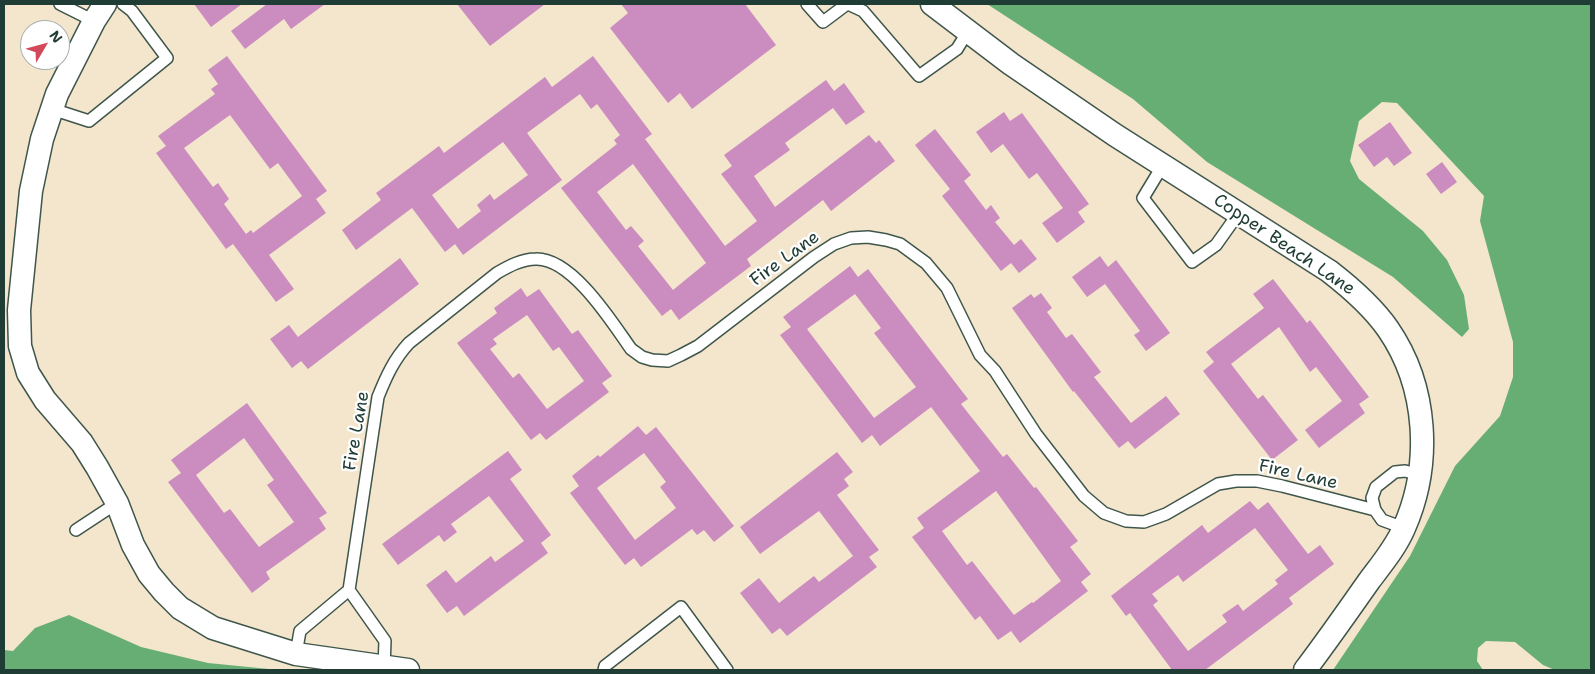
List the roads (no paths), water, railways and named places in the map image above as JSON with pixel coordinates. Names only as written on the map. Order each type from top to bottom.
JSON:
[{"type":"street","name":"Copper Beach Lane","points":[[932,4],[1011,64],[1238,214],[1329,271],[1359,295],[1388,329],[1408,366],[1418,400],[1423,442],[1419,483],[1404,528],[1385,559],[1305,670]]},
{"type":"street","points":[[99,12],[57,94],[42,139],[31,191],[19,310],[20,346],[28,373],[45,400],[82,443],[118,503],[133,544],[149,574],[180,608],[212,628],[296,654],[408,670]]},
{"type":"lane","points":[[60,4],[99,12]]},
{"type":"lane","points":[[52,109],[89,121],[167,58],[132,11],[123,4]]},
{"type":"lane","points":[[807,4],[822,22],[848,4],[863,12],[919,76],[956,49],[968,32]]},
{"type":"lane","points":[[1163,165],[1144,198],[1192,262],[1216,245],[1238,214]]},
{"type":"lane","name":"Fire Lane","points":[[349,590],[378,397],[398,354],[409,343],[497,273],[512,264],[537,259],[550,261],[571,274],[631,348],[642,357],[668,361],[698,346],[814,257],[834,244],[851,238],[868,237],[900,244],[914,253],[936,273],[947,288],[980,355],[994,371],[1036,434],[1084,496],[1104,513],[1126,521],[1144,522],[1166,514],[1218,484],[1236,481],[1257,481],[1282,486],[1375,510]]},
{"type":"lane","points":[[1404,528],[1382,520],[1375,510],[1372,498],[1376,487],[1395,472],[1405,471],[1420,475]]},
{"type":"lane","points":[[76,530],[118,503]]},
{"type":"lane","points":[[296,654],[300,632],[349,590],[385,641],[384,667]]},
{"type":"lane","points":[[604,670],[605,666],[681,607],[727,670]]}]
